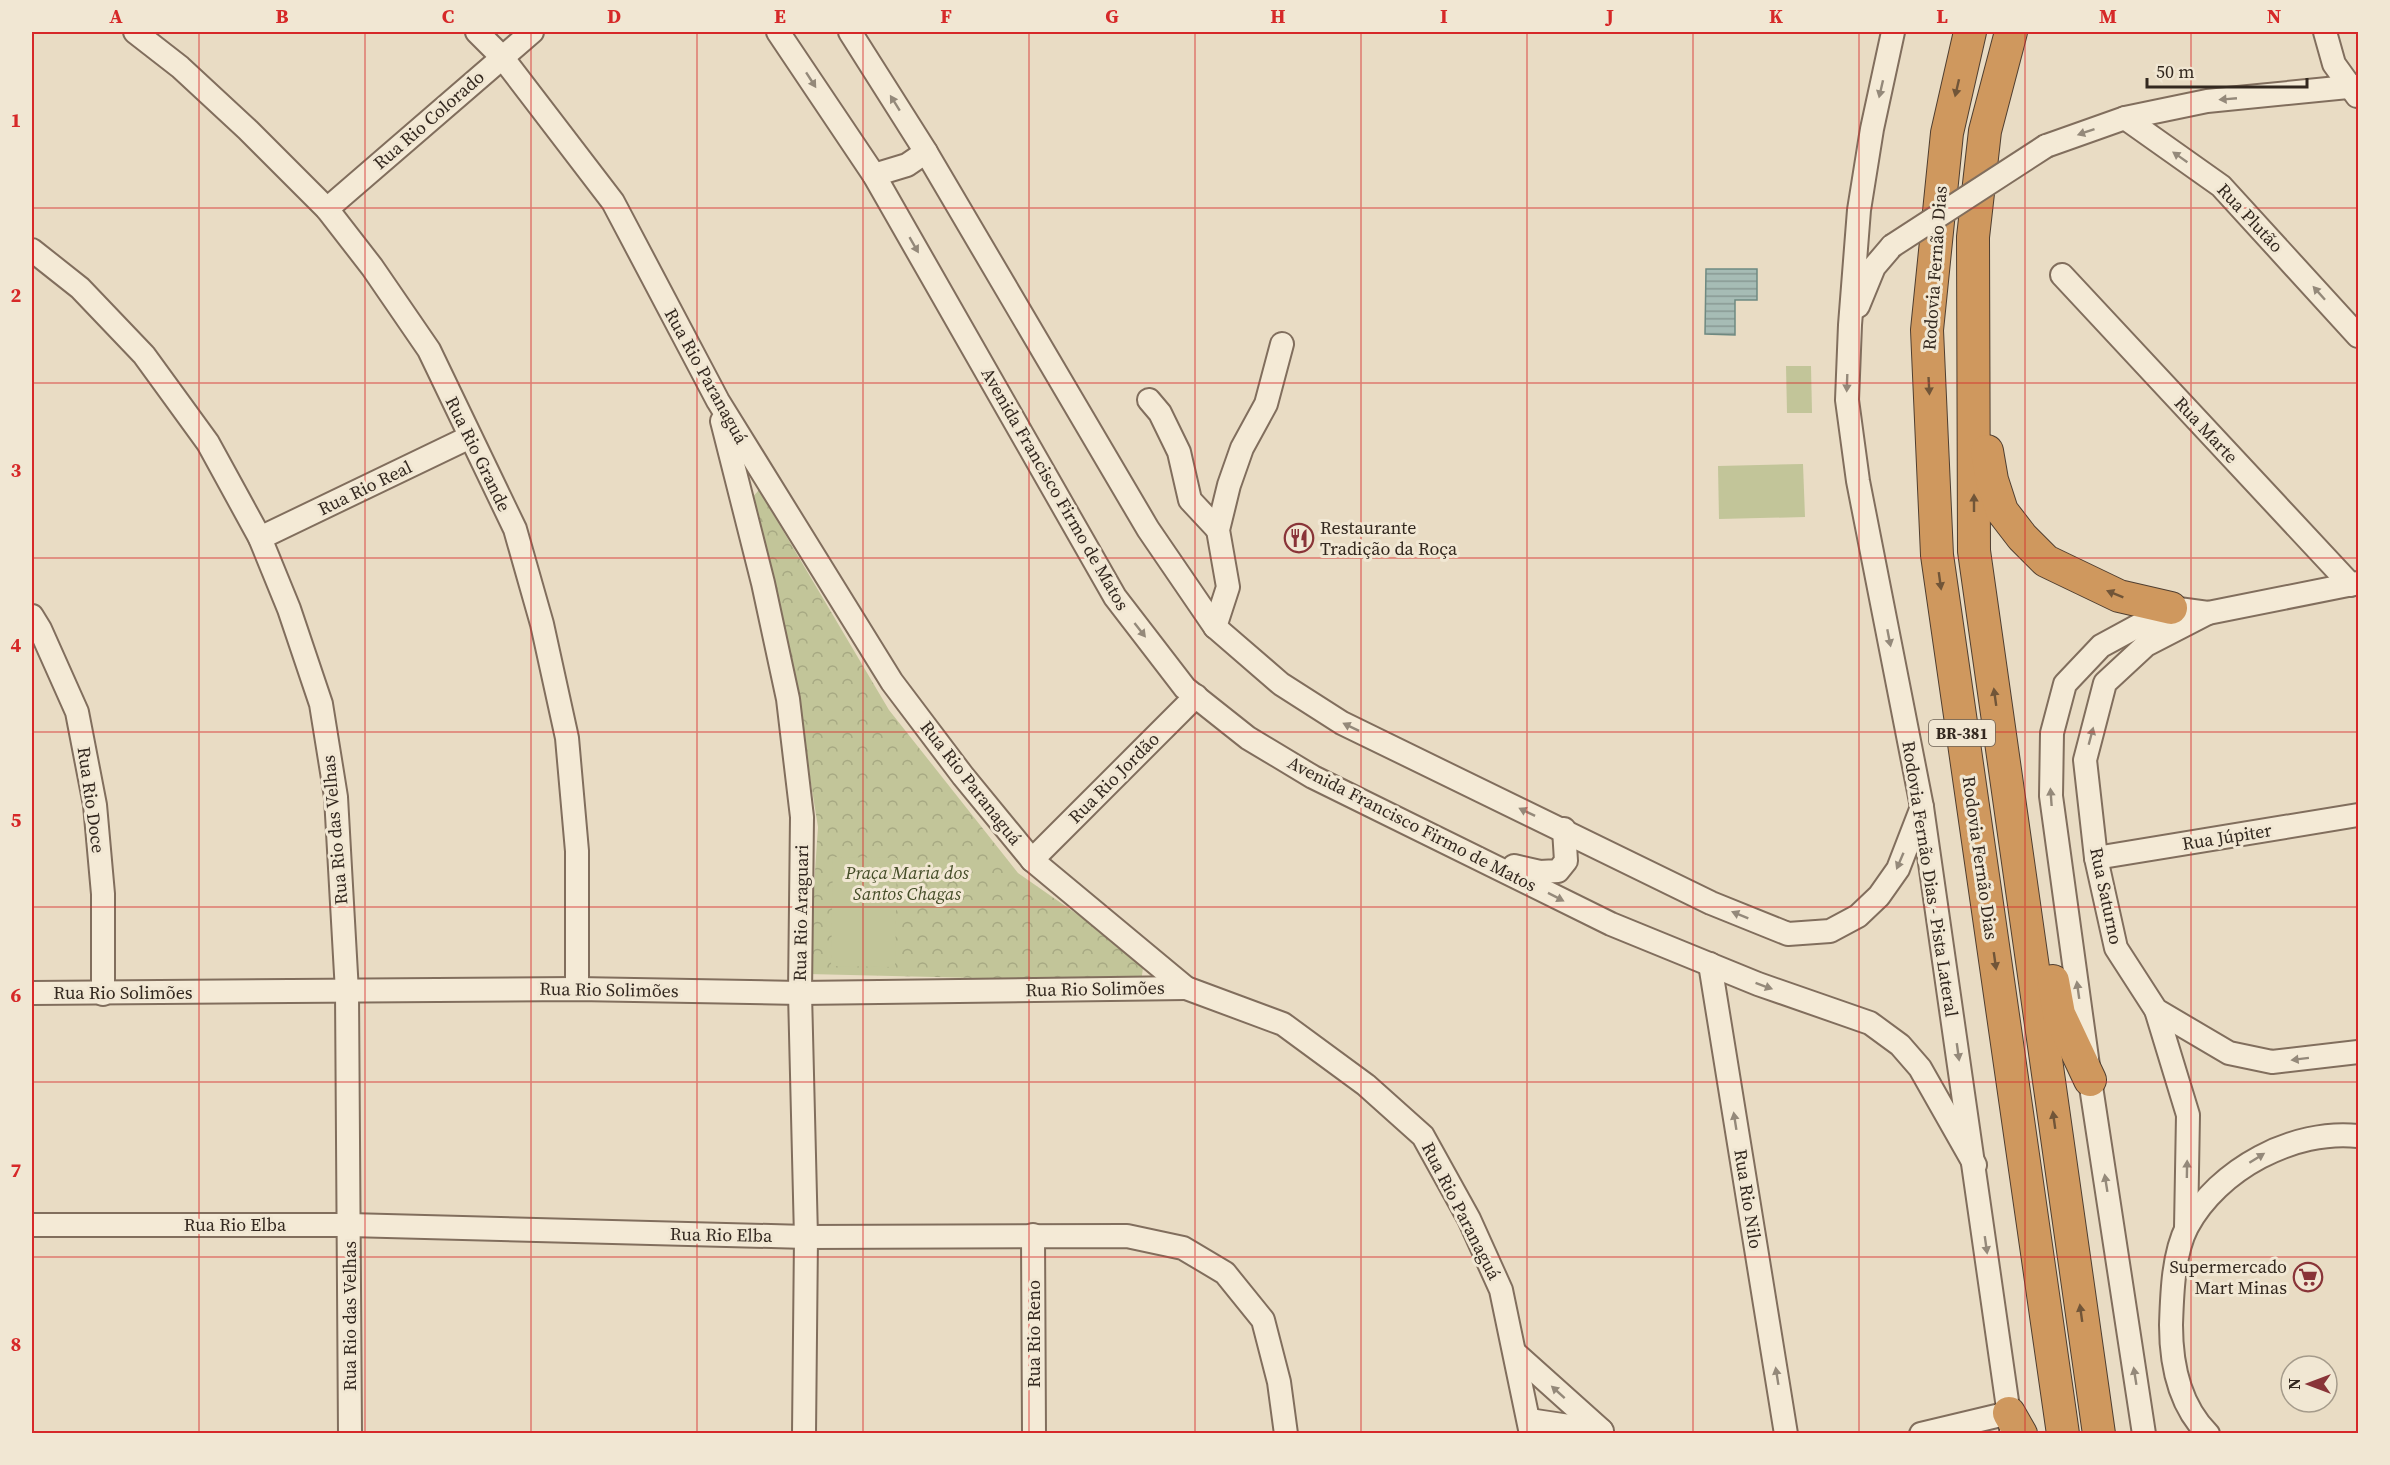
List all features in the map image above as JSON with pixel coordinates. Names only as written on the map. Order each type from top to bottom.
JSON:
[{"type":"highway","name":"Rodovia Fernão Dias","points":[[1970,32],[1947,133],[1927,330],[1937,555],[2064,1434]]},
{"type":"highway","name":"Rodovia Fernão Dias","points":[[2011,32],[1985,131],[1973,237],[1974,550],[2099,1434]]},
{"type":"highway","points":[[1973,237],[1979,254],[1986,450],[1992,480],[2002,511],[2022,537],[2046,561],[2119,596],[2171,608]]},
{"type":"highway","points":[[2006,776],[2020,810],[2059,1014],[2090,1080]]},
{"type":"street","name":"Rua Rio Grande","points":[[135,32],[180,67],[248,130],[327,209],[372,267],[429,350],[515,529],[542,624],[567,738],[577,851],[577,989]]},
{"type":"street","name":"Rua Rio Paranaguá","points":[[477,32],[502,57],[613,202],[718,401],[892,682],[963,776],[1032,860],[1186,988],[1283,1024],[1366,1084],[1423,1136],[1469,1219],[1501,1290],[1530,1427]]},
{"type":"street","name":"Rua Rio Colorado","points":[[327,209],[532,32]]},
{"type":"street","name":"Avenida Francisco Firmo de Matos","points":[[778,32],[874,175],[1115,597],[1185,688],[1248,738],[1313,777],[1611,924],[1710,964],[1870,1023],[1900,1045],[1920,1068],[1975,1165]]},
{"type":"street","points":[[850,32],[926,152],[1148,530],[1215,627],[1281,684],[1342,723],[1711,903],[1788,934],[1830,931],[1858,916],[1879,896],[1898,869],[1922,807]]},
{"type":"street","name":"BR-381","points":[[1850,325],[1859,210],[1872,129],[1893,32]]},
{"type":"street","points":[[2325,32],[2334,64],[2355,90]]},
{"type":"street","points":[[1850,325],[1874,267],[1893,246],[2046,146],[2125,118],[2207,101],[2355,90]]},
{"type":"street","name":"Rua Plutão","points":[[2125,118],[2221,186],[2358,336]]},
{"type":"street","points":[[874,175],[907,165],[926,152]]},
{"type":"street","name":"Rua Rio das Velhas","points":[[32,250],[80,288],[144,355],[208,443],[260,538],[289,609],[321,704],[336,797],[347,992],[350,1434]]},
{"type":"street","name":"Rua Marte","points":[[2062,275],[2355,584]]},
{"type":"street","name":"Rodovia Fernão Dias - Pista Lateral","points":[[1850,325],[1847,400],[1858,481],[1922,807],[2013,1429]]},
{"type":"street","points":[[1215,627],[1228,587],[1218,530],[1229,485],[1242,448],[1266,404],[1282,344]]},
{"type":"street","points":[[1149,400],[1160,413],[1179,452],[1190,500],[1218,530]]},
{"type":"street","name":"Rua Rio Araguari","points":[[718,401],[763,583],[788,699],[802,817],[800,993],[806,1237],[804,1434]]},
{"type":"street","name":"Rua Rio Real","points":[[260,538],[470,437]]},
{"type":"street","name":"Rua Marte","points":[[2171,608],[2208,613],[2355,584]]},
{"type":"street","points":[[2144,1434],[2090,1080],[2051,796],[2052,733],[2066,684],[2101,646],[2171,608]]},
{"type":"street","name":"Rua Saturno","points":[[2208,613],[2146,645],[2105,683],[2085,760],[2096,858],[2116,948],[2156,1010],[2229,1053],[2272,1062],[2358,1052]]},
{"type":"street","name":"Rua Rio Doce","points":[[32,616],[77,712],[80,724],[95,805],[103,894],[103,994]]},
{"type":"street","name":"Rua Rio Jordão","points":[[1032,860],[1196,696]]},
{"type":"street","name":"Rua Júpiter","points":[[2096,858],[2358,815]]},
{"type":"street","points":[[1467,852],[1540,872],[1558,871],[1566,861],[1564,830]]},
{"type":"street","name":"Rua Rio Nilo","points":[[1710,964],[1786,1434]]},
{"type":"street","name":"Rua Rio Solimões","points":[[32,993],[577,989],[800,993],[1186,988]]},
{"type":"street","points":[[2156,1010],[2188,1115],[2186,1228],[2173,1277],[2171,1341],[2178,1385],[2199,1425],[2208,1434]]},
{"type":"street","points":[[2186,1228],[2209,1196],[2241,1169],[2270,1150],[2344,1134],[2358,1136]]},
{"type":"street","name":"Rua Rio Elba","points":[[32,1225],[349,1225],[806,1237],[1127,1236],[1183,1248],[1225,1273],[1263,1320],[1279,1382],[1287,1434]]},
{"type":"street","name":"Rua Rio Reno","points":[[1033,1235],[1034,1434]]},
{"type":"street","points":[[1515,1353],[1605,1432]]},
{"type":"street","points":[[1530,1427],[1605,1432]]},
{"type":"street","points":[[1921,1434],[2013,1429]]},
{"type":"green space","points":[[1786,366],[1811,366],[1812,413],[1787,413]]},
{"type":"green space","points":[[1803,464],[1805,517],[1719,519],[1718,466]]},
{"type":"green space","name":"Praça Maria dos Santos Chagas","points":[[759,490],[889,710],[1018,873],[1144,961],[1141,982],[808,974],[818,827],[795,684],[748,502]]},
{"type":"green space","points":[[833,857],[897,858],[895,967],[831,966]]},
{"type":"water","points":[[1706,269],[1757,269],[1757,300],[1735,300],[1735,335],[1705,334]]},
{"type":"place","name":"Restaurante Tradição da Roça","points":[[1299,538]]},
{"type":"place","name":"Supermercado Mart Minas","points":[[2308,1277]]}]
